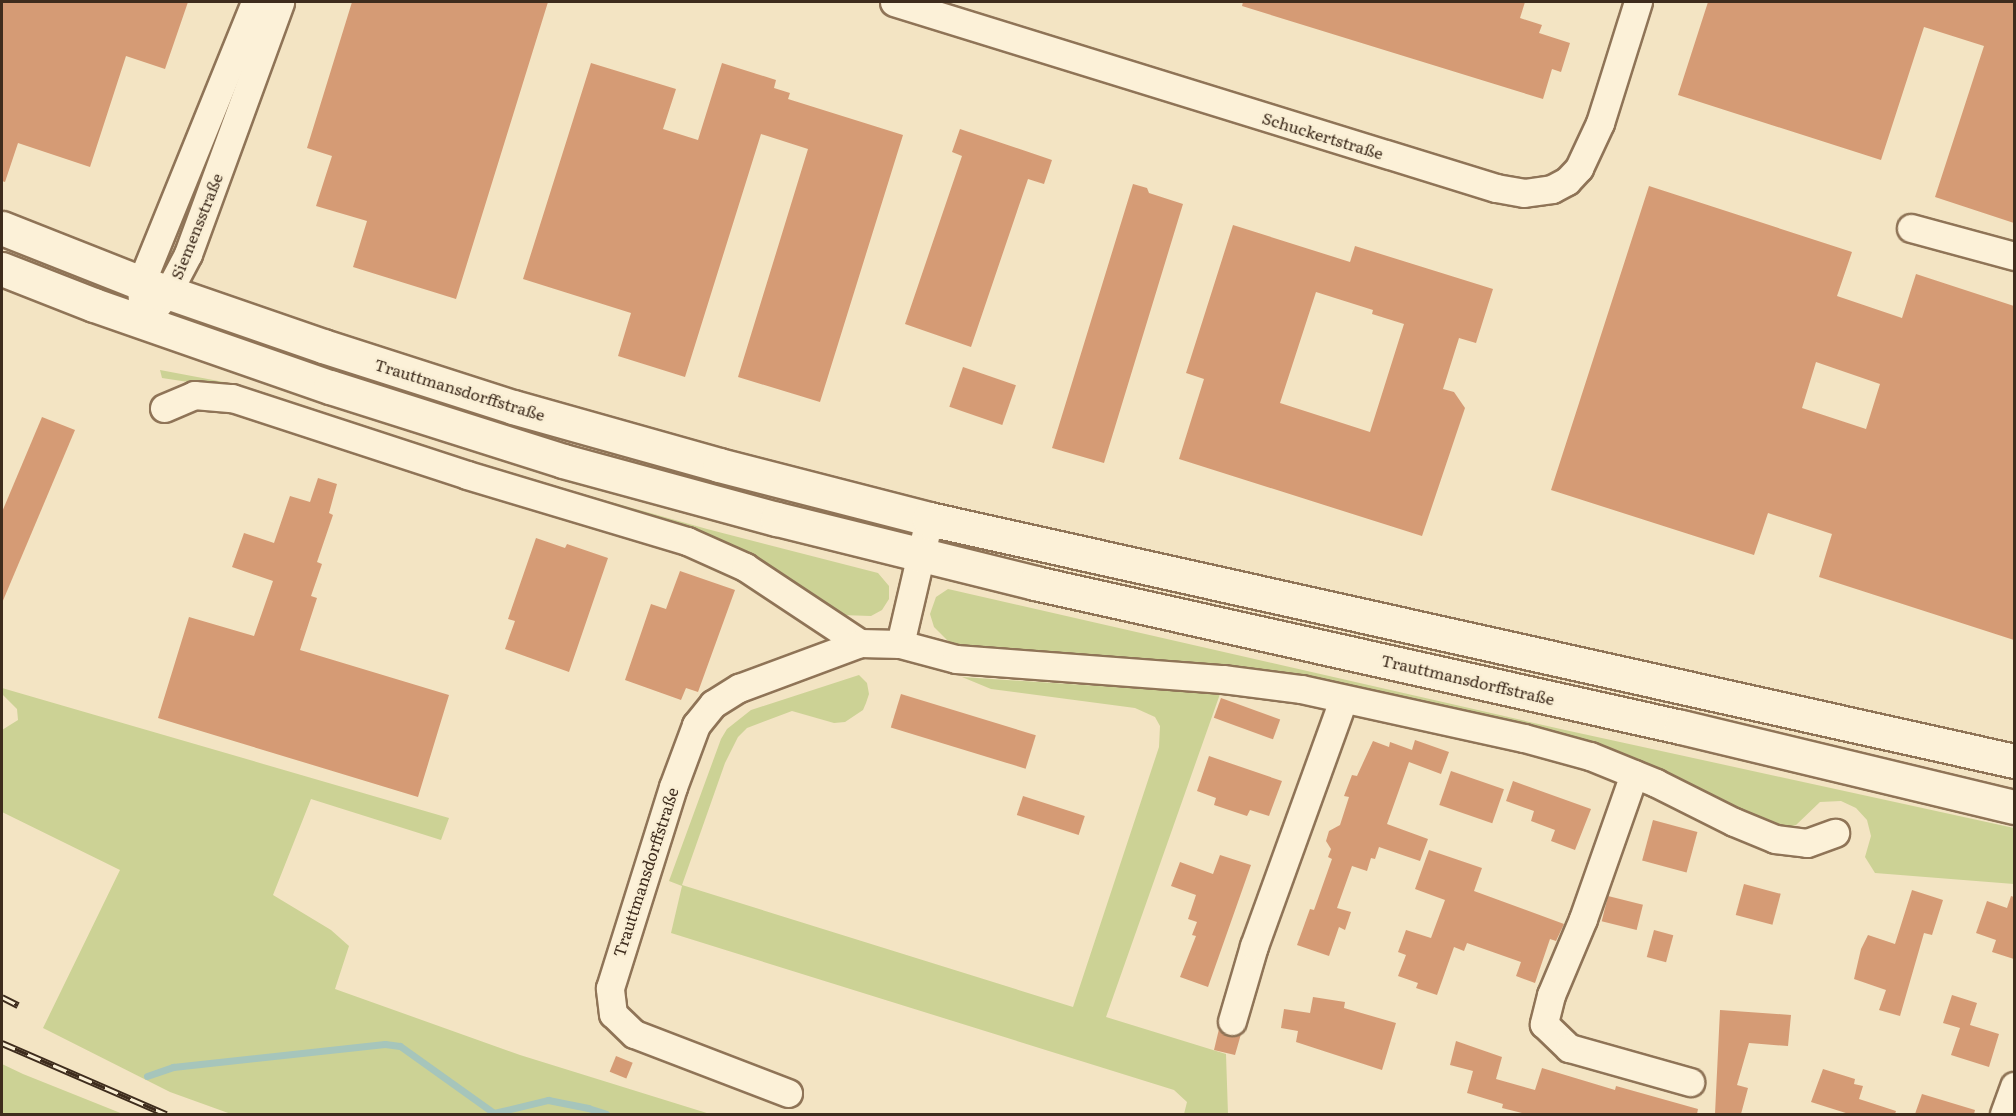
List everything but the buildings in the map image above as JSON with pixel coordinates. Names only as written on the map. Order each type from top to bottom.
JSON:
[{"type":"main road","name":"Trauttmansdorffstraße","points":[[2,228],[155,288],[323,346],[513,407],[929,519],[2014,762]]},
{"type":"main road","name":"Trauttmansdorffstraße","points":[[2,269],[142,323],[289,374],[563,461],[920,555],[1681,727],[2014,807]]},
{"type":"street","name":"Siemensstraße","points":[[142,323],[255,2]]},
{"type":"street","name":"Siemensstraße","points":[[155,288],[188,254],[280,2]]},
{"type":"street","name":"Schuckertstraße","points":[[894,2],[1496,188],[1524,193],[1552,189],[1567,181],[1579,168],[1600,123],[1638,2]]},
{"type":"street","points":[[1911,228],[2014,256]]},
{"type":"street","points":[[164,408],[194,395],[232,398],[456,472],[687,541],[746,567],[860,643]]},
{"type":"street","points":[[900,644],[929,519]]},
{"type":"street","name":"Trauttmansdorffstraße","points":[[788,1093],[634,1034],[613,1014],[610,988],[673,787],[696,725],[714,704],[739,688],[860,643],[900,644],[956,659],[1223,679],[1301,689],[1566,749],[1634,774],[1775,839],[1807,843],[1835,833]]},
{"type":"street","points":[[1232,1021],[1254,946],[1343,700]]},
{"type":"street","points":[[1634,774],[1583,919],[1551,995],[1544,1024],[1569,1048],[1690,1082]]},
{"type":"street","points":[[2004,1114],[2014,1086]]},
{"type":"green space","points":[[160,370],[229,383],[515,475],[707,529],[878,573],[889,586],[889,599],[882,610],[871,616],[841,615],[803,590],[208,385],[162,378]]},
{"type":"green space","points":[[948,589],[1565,730],[2014,828],[2014,884],[1875,873],[1865,857],[1871,836],[1867,820],[1856,808],[1841,801],[1820,802],[1796,825],[1782,829],[1594,746],[951,644],[934,627],[930,614],[936,597]]},
{"type":"green space","points":[[859,675],[867,683],[869,694],[863,710],[845,722],[834,723],[792,711],[747,728],[738,737],[725,763],[682,885],[1073,1007],[1159,747],[1160,726],[1155,717],[1135,708],[991,689],[962,677],[1220,694],[1106,1017],[1226,1054],[1228,1114],[1184,1114],[1187,1102],[1174,1090],[671,933],[682,886],[669,881],[721,739],[727,729],[751,710]]},
{"type":"green space","points":[[2,688],[449,818],[441,840],[311,799],[273,895],[331,930],[349,946],[335,989],[520,1055],[710,1114],[231,1114],[170,1092],[43,1028],[120,870],[2,812],[2,730],[18,720],[17,709],[2,694]]},
{"type":"green space","points":[[2,1064],[23,1074],[123,1114],[2,1114]]},
{"type":"waterway","points":[[147,1076],[173,1067],[385,1044],[400,1046],[494,1113],[548,1100],[606,1114]]},
{"type":"railway","points":[[2,997],[18,1005]]},
{"type":"railway","points":[[2,1043],[166,1114]]}]
